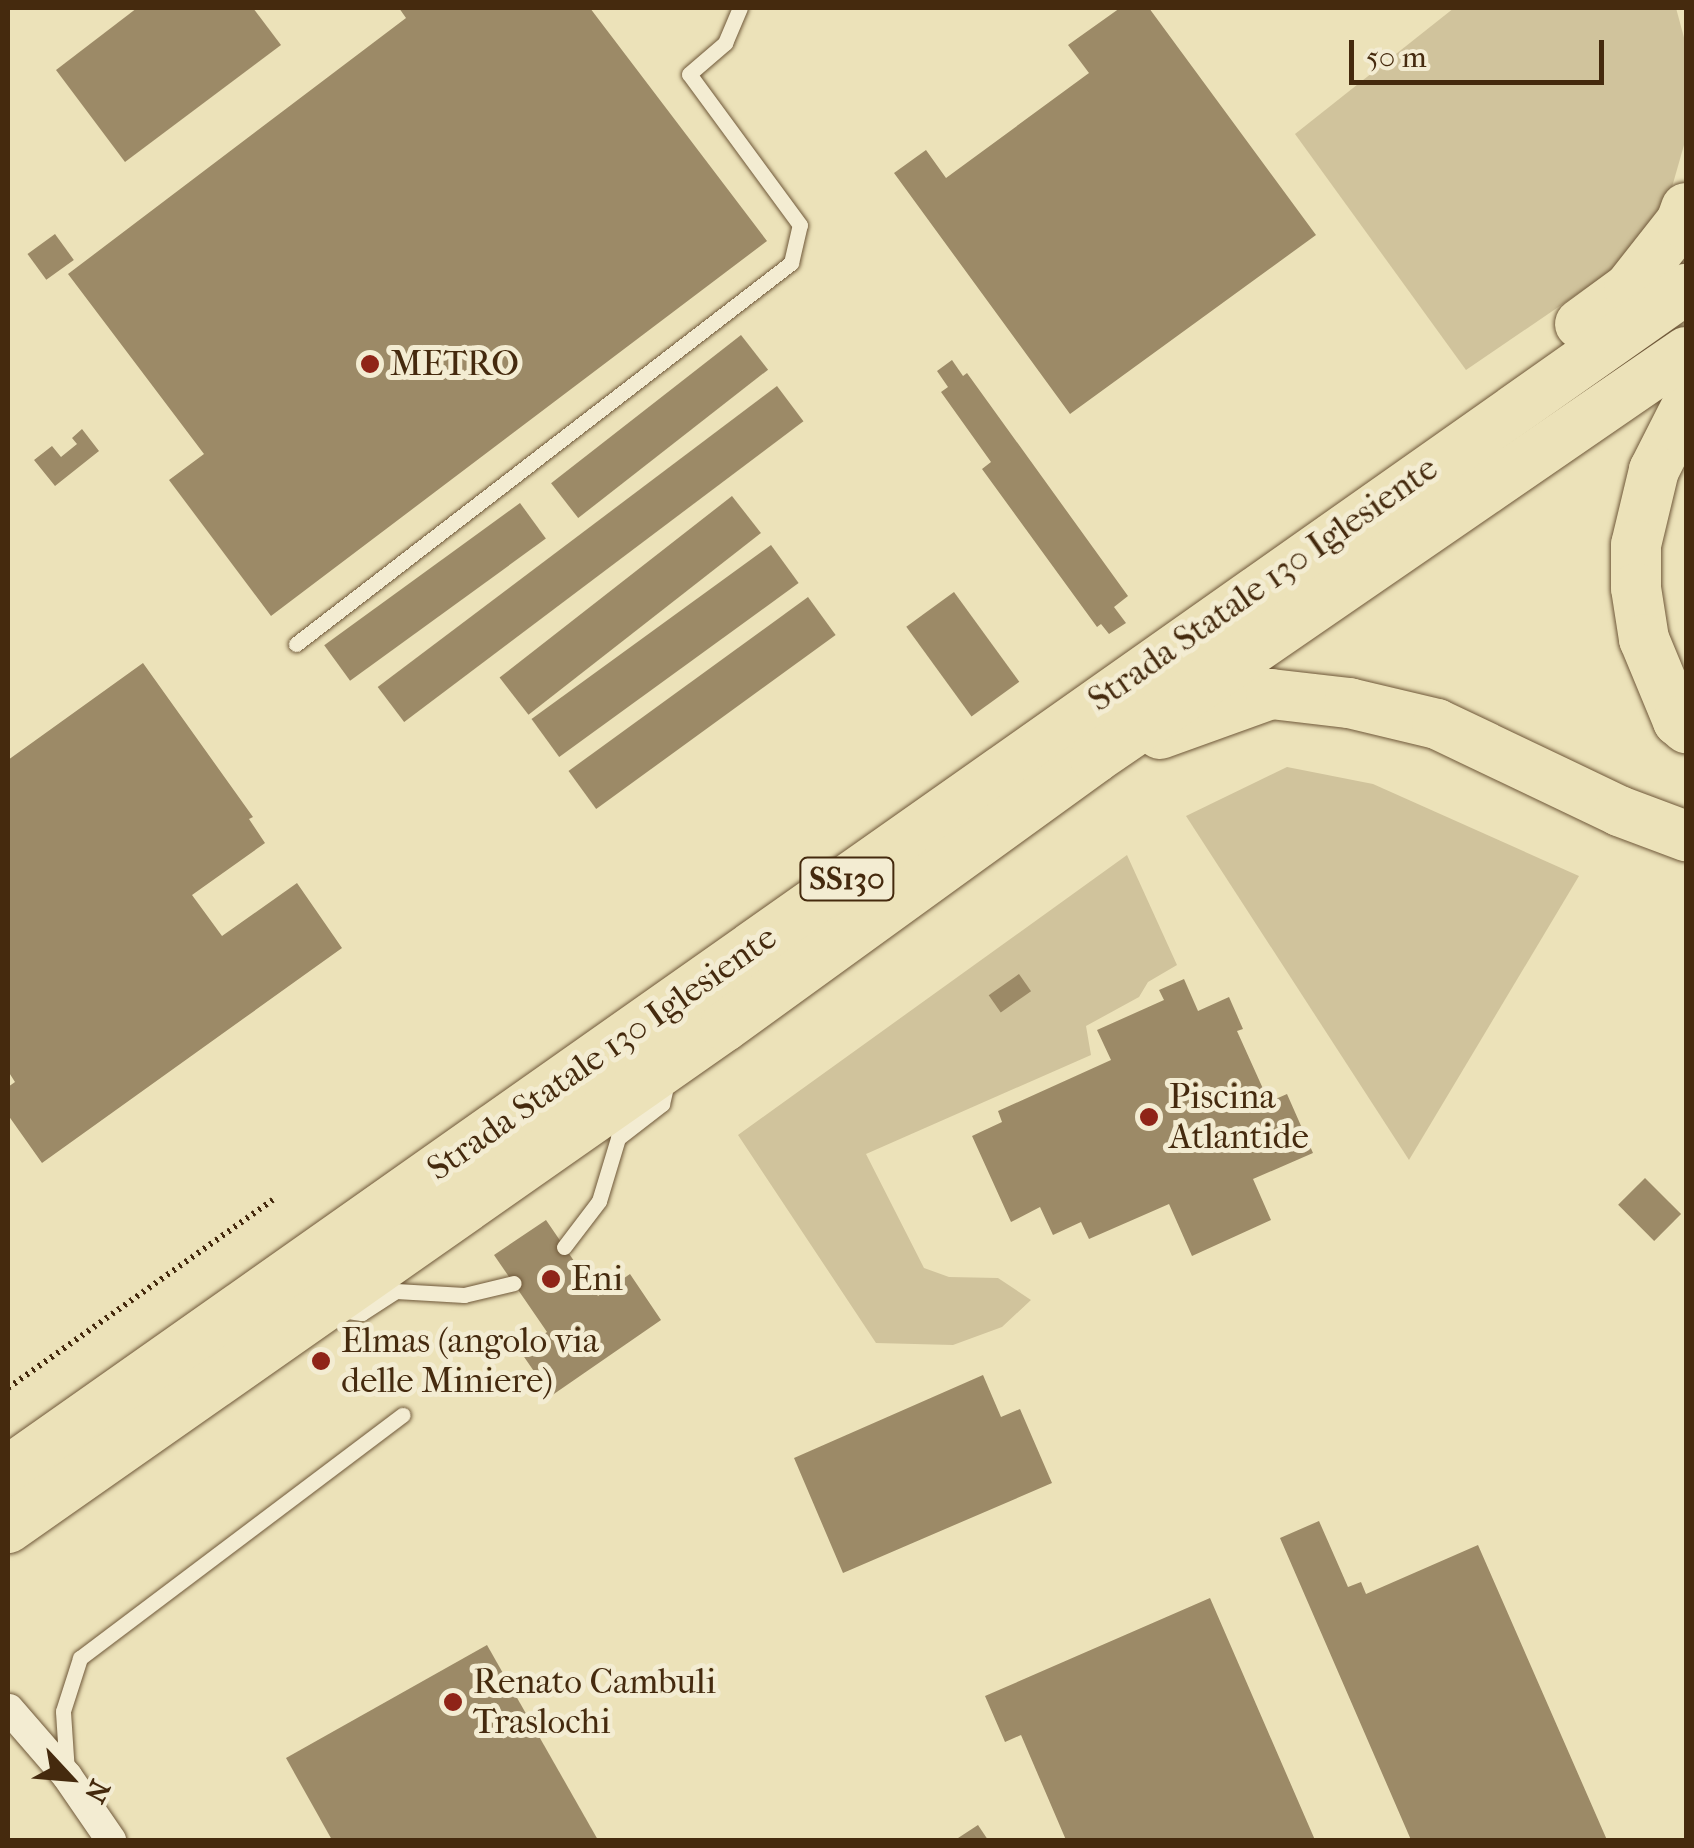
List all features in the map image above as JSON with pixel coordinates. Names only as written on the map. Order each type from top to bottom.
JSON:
[{"type":"highway","points":[[1388,495],[1442,424],[1629,288],[1681,222],[1686,208]]},
{"type":"highway","name":"Strada Statale 130 Iglesiente","points":[[8,1471],[1686,288]]},
{"type":"highway","name":"Strada Statale 130 Iglesiente","points":[[8,1528],[672,1062],[1095,758],[1686,352]]},
{"type":"highway","points":[[1686,406],[1654,470],[1636,545],[1636,588],[1644,639],[1678,721],[1686,728]]},
{"type":"highway","points":[[1095,758],[1270,694],[1349,703],[1436,724],[1619,810],[1686,836]]},
{"type":"street","points":[[8,1709],[67,1776],[111,1840]]},
{"type":"lane","points":[[296,644],[791,263],[800,225],[690,74],[726,43],[740,8]]},
{"type":"lane","points":[[564,1247],[599,1201],[618,1138],[662,1104],[672,1062]]},
{"type":"lane","points":[[321,1306],[362,1314],[396,1291],[464,1295],[514,1284]]},
{"type":"lane","points":[[67,1776],[64,1712],[80,1658],[403,1415]]},
{"type":"path","points":[[8,1388],[273,1200]]},
{"type":"shaded area","points":[[1454,8],[1676,8],[1686,45],[1686,138],[1670,194],[1614,269],[1466,370],[1295,134]]},
{"type":"shaded area","points":[[1287,767],[1373,784],[1579,876],[1409,1160],[1186,816]]},
{"type":"shaded area","points":[[1127,855],[1177,965],[1148,982],[1139,997],[1086,1026],[1091,1055],[866,1154],[924,1268],[949,1277],[998,1278],[1031,1300],[1002,1327],[953,1345],[876,1343],[738,1135]]},
{"type":"building","points":[[137,8],[253,8],[281,45],[125,162],[56,70]]},
{"type":"building","name":"METRO","points":[[399,8],[590,8],[767,241],[271,616],[169,480],[204,454],[68,274],[406,18]]},
{"type":"building","points":[[1120,8],[1149,8],[1316,235],[1070,414],[894,173],[926,150],[946,178],[1089,73],[1068,45]]},
{"type":"building","points":[[55,234],[74,260],[46,280],[27,254]]},
{"type":"building","points":[[741,335],[768,370],[578,518],[551,483]]},
{"type":"building","points":[[952,360],[963,376],[967,373],[1128,596],[1114,607],[1126,623],[1109,634],[1101,624],[1097,627],[982,469],[991,462],[941,392],[948,387],[937,371]]},
{"type":"building","points":[[777,386],[803,421],[404,722],[378,687]]},
{"type":"building","points":[[82,429],[99,451],[55,486],[34,460],[52,446],[61,457],[77,444],[72,438]]},
{"type":"building","points":[[732,496],[761,533],[528,715],[500,678]]},
{"type":"building","points":[[520,503],[546,539],[350,681],[324,645]]},
{"type":"building","points":[[771,545],[799,583],[559,757],[532,719]]},
{"type":"building","points":[[954,592],[1019,682],[972,716],[906,627]]},
{"type":"building","points":[[808,597],[836,635],[596,809],[569,771]]},
{"type":"building","points":[[143,663],[253,817],[249,819],[265,843],[192,895],[222,936],[297,883],[342,948],[42,1163],[8,1115],[8,1087],[15,1082],[8,1071],[8,760]]},
{"type":"building","points":[[1019,974],[1031,991],[1001,1012],[989,995]]},
{"type":"building","name":"Piscina Atlantide","points":[[1184,979],[1198,1011],[1229,997],[1243,1029],[1237,1031],[1269,1102],[1287,1094],[1313,1153],[1253,1179],[1271,1220],[1192,1256],[1169,1204],[1089,1239],[1081,1222],[1053,1235],[1040,1207],[1011,1222],[972,1136],[1002,1122],[998,1111],[1111,1060],[1097,1030],[1164,1000],[1159,990]]},
{"type":"building","points":[[1645,1178],[1681,1214],[1654,1241],[1618,1205]]},
{"type":"building","points":[[546,1220],[598,1296],[630,1274],[661,1320],[551,1396],[520,1351],[547,1332],[494,1255]]},
{"type":"building","points":[[983,1375],[1001,1417],[1020,1409],[1052,1483],[843,1573],[794,1458]]},
{"type":"building","points":[[1319,1521],[1348,1587],[1361,1582],[1366,1594],[1478,1545],[1607,1840],[1411,1840],[1280,1538]]},
{"type":"building","points":[[1210,1598],[1315,1840],[1066,1840],[1021,1735],[1005,1742],[985,1696]]},
{"type":"building","name":"Renato Cambuli Traslochi","points":[[487,1645],[598,1840],[332,1840],[286,1758]]},
{"type":"building","points":[[978,1825],[988,1840],[955,1840]]},
{"type":"place","name":"METRO","points":[[370,364]]},
{"type":"place","name":"Piscina Atlantide","points":[[1149,1117]]},
{"type":"place","name":"Eni","points":[[551,1279]]},
{"type":"place","name":"Elmas (angolo via delle Miniere)","points":[[321,1361]]},
{"type":"place","name":"Renato Cambuli Traslochi","points":[[453,1702]]}]
